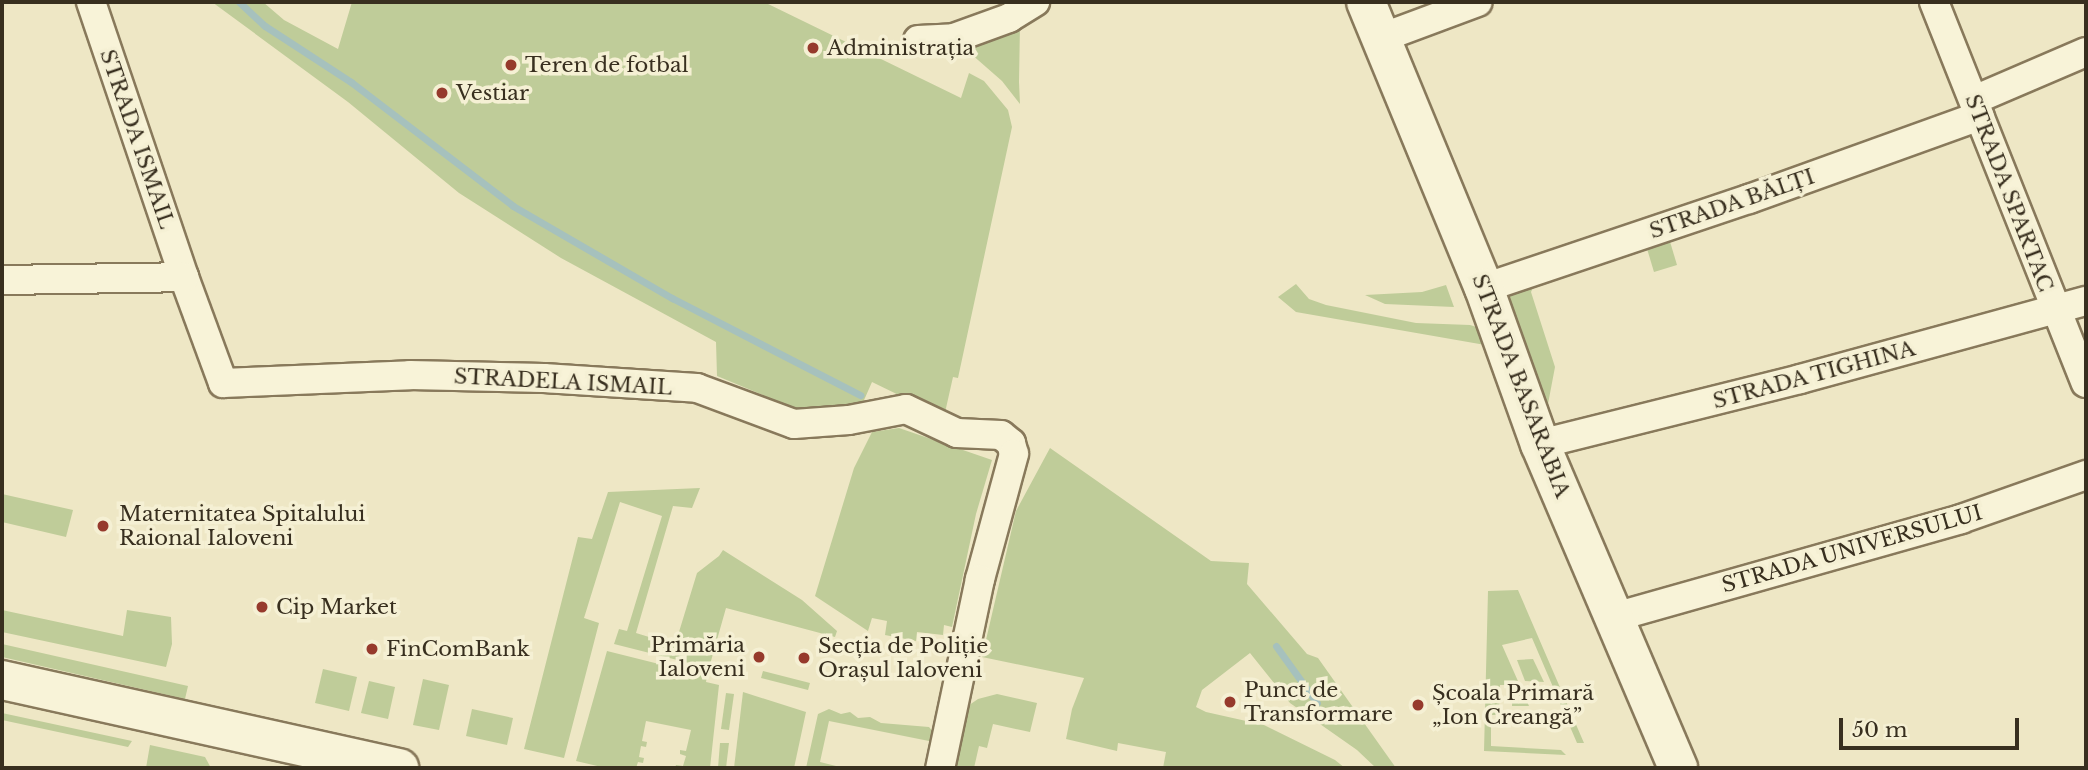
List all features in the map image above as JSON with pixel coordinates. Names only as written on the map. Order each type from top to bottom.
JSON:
[{"type":"street","name":"STRADA ISMAIL","points":[[91,2],[184,277]]},
{"type":"street","points":[[918,40],[954,38],[1009,18],[1035,2]]},
{"type":"street","name":"STRADA BASARABIA","points":[[1366,2],[1484,288],[1541,444],[1678,768]]},
{"type":"street","points":[[1381,38],[1478,2]]},
{"type":"street","name":"STRADA SPARTAC","points":[[1934,2],[2086,383]]},
{"type":"street","name":"STRADA BĂLȚI","points":[[1484,288],[1749,199],[1977,108],[2086,52]]},
{"type":"street","points":[[2,280],[184,277]]},
{"type":"street","name":"STRADELA ISMAIL","points":[[184,277],[223,383],[410,375],[544,378],[697,388],[794,424],[836,422],[906,409],[957,433],[1001,435],[1011,443],[1014,454],[980,579],[940,768]]},
{"type":"street","name":"STRADA TIGHINA","points":[[1541,444],[2086,301]]},
{"type":"street","name":"STRADA UNIVERSULUI","points":[[1615,617],[1961,519],[2086,475]]},
{"type":"street","points":[[2,680],[399,768]]},
{"type":"green space","points":[[212,2],[263,2],[284,20],[338,49],[352,2],[764,2],[961,98],[969,73],[984,81],[1008,110],[1012,127],[958,378],[953,377],[944,417],[872,382],[861,407],[811,414],[764,403],[763,395],[717,376],[716,342],[561,258],[459,193],[348,102]]},
{"type":"green space","points":[[1020,24],[1020,104],[1002,81],[962,46]]},
{"type":"green space","points":[[1668,235],[1677,265],[1654,272],[1645,242]]},
{"type":"green space","points":[[1538,277],[1531,292],[1555,367],[1548,404],[1555,425],[1544,424],[1505,297],[1510,291]]},
{"type":"green space","points":[[1296,284],[1309,299],[1326,305],[1416,323],[1470,325],[1483,329],[1491,346],[1296,312],[1278,297]]},
{"type":"green space","points":[[1446,285],[1454,307],[1385,304],[1365,295],[1422,292]]},
{"type":"green space","points":[[899,428],[992,460],[976,514],[952,627],[944,625],[943,635],[917,632],[916,641],[885,635],[887,621],[872,618],[868,631],[815,596],[854,468],[872,432]]},
{"type":"green space","points":[[1050,448],[1211,561],[1249,563],[1247,584],[1307,654],[1318,658],[1396,768],[1376,768],[1357,750],[1290,703],[1250,653],[1202,690],[1196,707],[1206,712],[1264,725],[1335,760],[1345,768],[1163,768],[1166,752],[1118,743],[1117,751],[1066,739],[1072,709],[1084,678],[982,657],[1016,511]]},
{"type":"green space","points":[[700,488],[692,508],[673,506],[636,633],[675,645],[697,573],[723,550],[802,600],[837,631],[835,637],[726,608],[709,668],[614,644],[619,629],[627,631],[662,516],[620,502],[584,618],[599,623],[564,758],[524,749],[578,537],[592,539],[608,492]]},
{"type":"green space","points":[[2,494],[73,510],[66,537],[2,522]]},
{"type":"green space","points":[[1518,590],[1584,743],[1577,743],[1532,638],[1502,645],[1529,706],[1512,706],[1513,685],[1500,685],[1499,715],[1491,715],[1491,746],[1561,750],[1566,755],[1484,751],[1488,591]]},
{"type":"green space","points":[[2,610],[123,636],[127,610],[171,617],[172,644],[166,667],[2,632]]},
{"type":"green space","points":[[2,644],[188,686],[185,699],[2,657]]},
{"type":"green space","points":[[607,651],[707,676],[706,682],[719,685],[710,768],[675,768],[676,765],[683,766],[686,756],[680,754],[680,750],[686,751],[691,730],[646,721],[642,741],[647,742],[646,747],[641,746],[639,757],[644,758],[643,763],[638,762],[636,768],[606,768],[576,761]]},
{"type":"green space","points":[[1533,659],[1544,682],[1525,681],[1517,660]]},
{"type":"green space","points":[[323,669],[357,677],[349,711],[315,703]]},
{"type":"green space","points":[[763,671],[810,683],[808,690],[761,678]]},
{"type":"green space","points":[[423,679],[449,685],[439,730],[413,725]]},
{"type":"green space","points":[[369,681],[395,687],[388,719],[361,713]]},
{"type":"green space","points":[[743,692],[806,712],[794,768],[734,768]]},
{"type":"green space","points":[[726,693],[734,694],[729,730],[721,729]]},
{"type":"green space","points":[[997,694],[1037,703],[1030,732],[993,724],[987,748],[979,746],[974,768],[949,768],[962,710],[978,699]]},
{"type":"green space","points":[[472,709],[513,718],[507,745],[466,736]]},
{"type":"green space","points":[[829,709],[841,714],[850,712],[858,718],[870,717],[881,723],[929,727],[934,733],[934,742],[829,721],[820,762],[844,768],[806,768],[818,714]]},
{"type":"green space","points":[[2,713],[132,741],[128,747],[2,720]]},
{"type":"green space","points":[[720,743],[729,743],[726,768],[718,768]]},
{"type":"green space","points":[[150,745],[205,757],[211,768],[146,768]]},
{"type":"waterway","points":[[239,2],[265,26],[351,82],[513,206],[672,298],[860,395]]},
{"type":"waterway","points":[[1276,646],[1317,703]]},
{"type":"place","name":"Administrația","points":[[813,48]]},
{"type":"place","name":"Teren de fotbal","points":[[511,65]]},
{"type":"place","name":"Vestiar","points":[[442,93]]},
{"type":"place","name":"Maternitatea Spitalului Raional Ialoveni","points":[[103,526]]},
{"type":"place","name":"Cip Market","points":[[262,607]]},
{"type":"place","name":"FinComBank","points":[[372,649]]},
{"type":"place","name":"Primăria Ialoveni","points":[[759,657]]},
{"type":"place","name":"Secția de Poliție Orașul Ialoveni","points":[[804,658]]},
{"type":"place","name":"Punct de Transformare","points":[[1230,702]]},
{"type":"place","name":"Școala Primară „Ion Creangă”","points":[[1418,705]]}]
